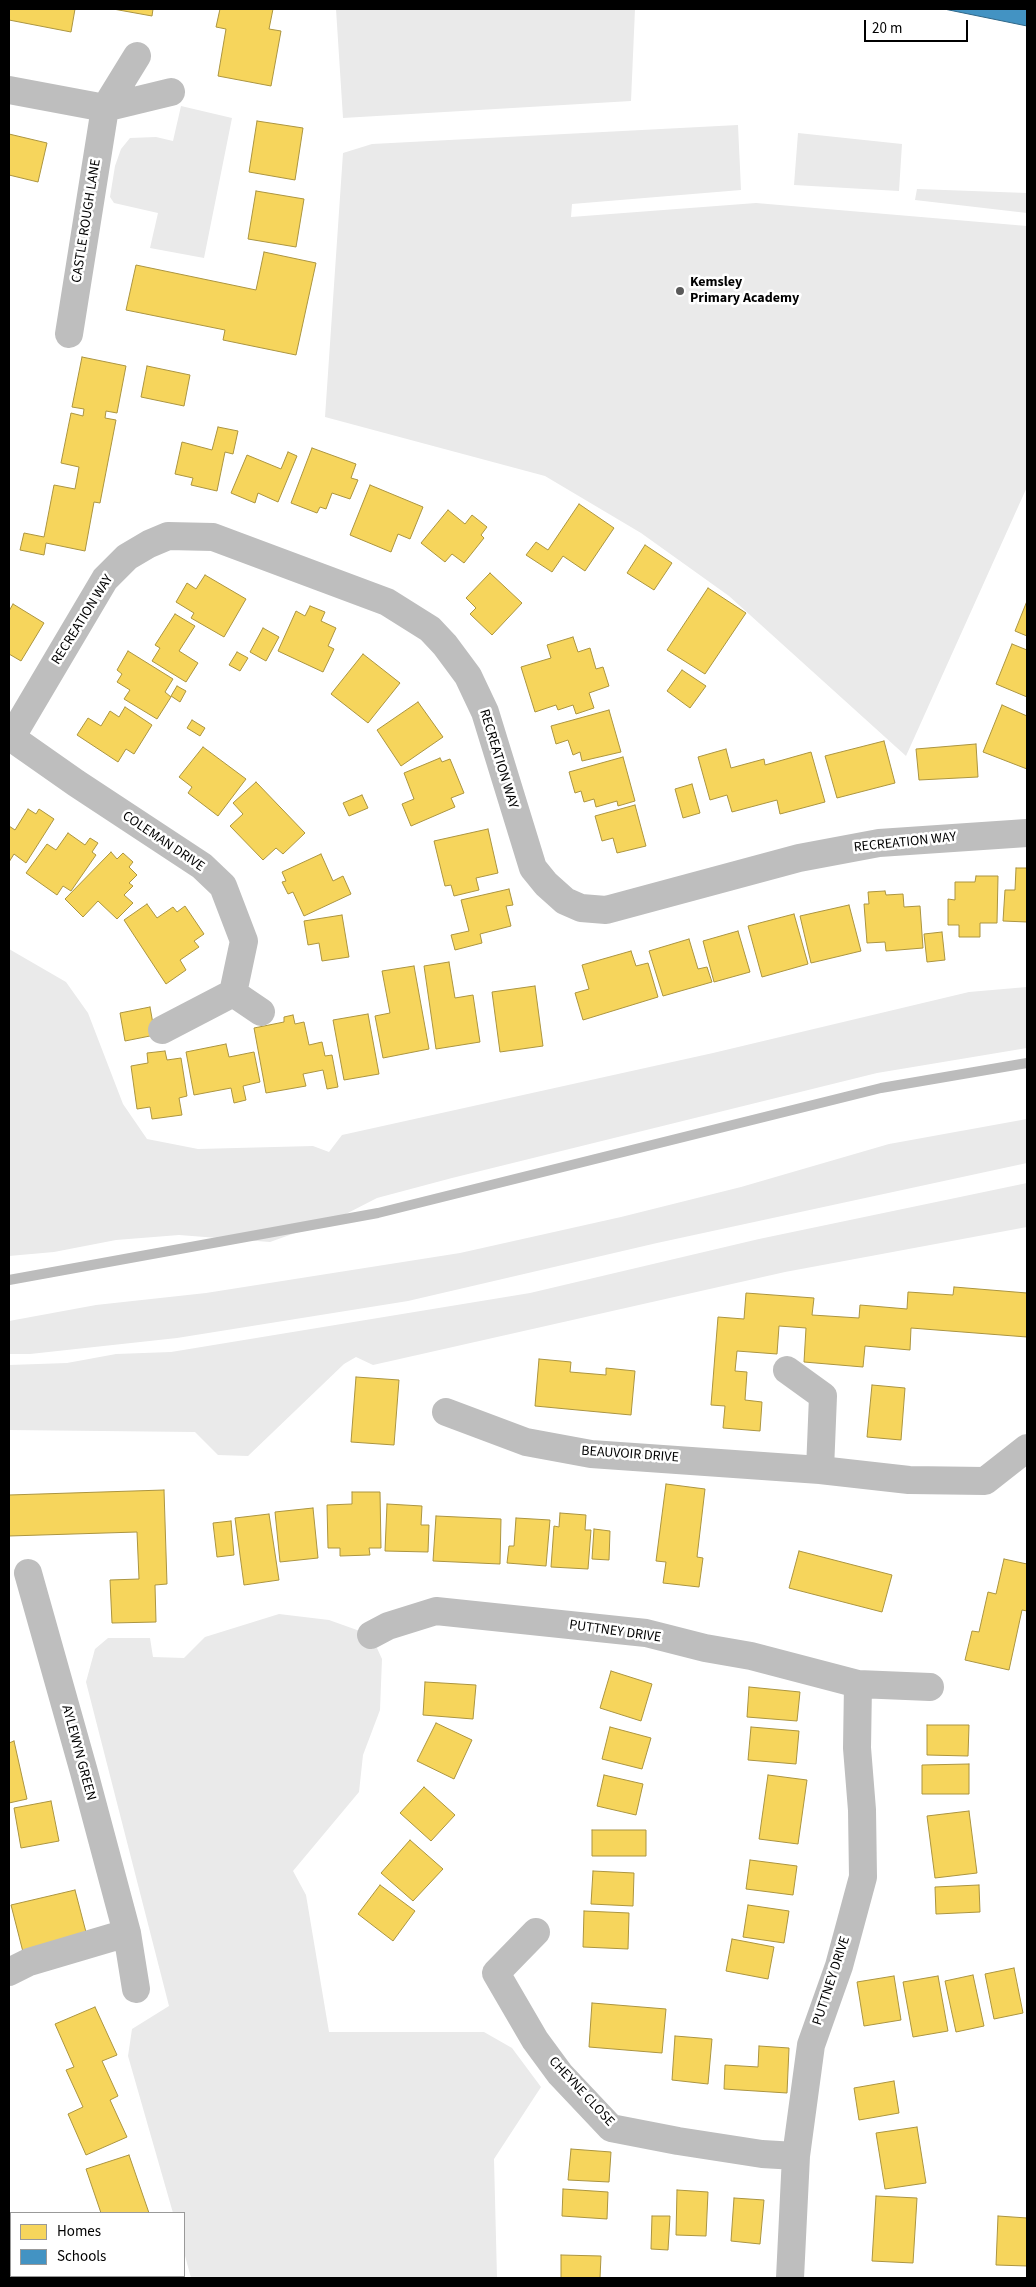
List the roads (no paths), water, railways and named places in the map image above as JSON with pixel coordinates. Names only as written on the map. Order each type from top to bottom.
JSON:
[{"type":"street","name":"CASTLE ROUGH LANE","points":[[69,334],[106,108],[137,56]]},
{"type":"street","points":[[9,90],[106,108],[172,92]]},
{"type":"street","name":"RECREATION WAY","points":[[10,737],[105,579],[127,557],[149,544],[168,536],[213,537],[387,602],[430,629],[445,645],[468,676],[486,712],[533,868],[546,884],[565,901],[581,908],[606,910],[799,858],[879,843],[1027,833]]},
{"type":"street","name":"COLEMAN DRIVE","points":[[10,737],[202,866],[223,886],[244,941],[233,993]]},
{"type":"street","points":[[162,1030],[233,993],[260,1012]]},
{"type":"street","points":[[787,1370],[823,1396],[820,1470]]},
{"type":"street","name":"BEAUVOIR DRIVE","points":[[446,1412],[526,1442],[591,1454],[820,1470],[909,1480],[985,1481],[1027,1448]]},
{"type":"street","name":"AYLEWYN GREEN","points":[[28,1573],[127,1933],[136,1989]]},
{"type":"street","name":"PUTTNEY DRIVE","points":[[371,1635],[388,1626],[436,1611],[646,1633],[705,1648],[751,1656],[858,1684],[930,1687]]},
{"type":"street","name":"PUTTNEY DRIVE","points":[[790,2278],[796,2156],[811,2045],[839,1966],[863,1877],[862,1810],[857,1748],[858,1684]]},
{"type":"street","name":"CHEYNE CLOSE","points":[[536,1932],[496,1973],[535,2040],[560,2074],[611,2128],[687,2142],[796,2156]]},
{"type":"street","points":[[9,1972],[29,1962],[127,1933]]},
{"type":"waterway","points":[[9,1280],[378,1213],[881,1088],[1027,1063]]},
{"type":"place","name":"Kemsley Primary Academy","points":[[680,291]]}]
